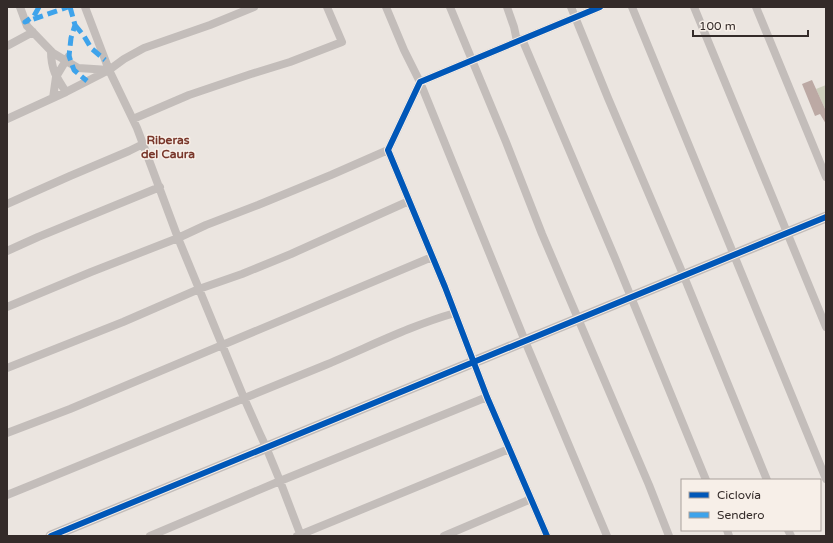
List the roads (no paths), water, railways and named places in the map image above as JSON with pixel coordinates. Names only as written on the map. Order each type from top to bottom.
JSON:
[{"type":"street","points":[[20,7],[26,22],[33,32],[53,53],[67,59],[78,68],[109,70]]},
{"type":"street","points":[[85,7],[109,70],[143,144],[178,238],[280,481],[300,535],[509,449]]},
{"type":"street","points":[[7,118],[66,92],[109,70],[124,59],[144,48],[210,25],[254,7]]},
{"type":"street","points":[[133,120],[189,96],[290,62],[342,42],[327,7]]},
{"type":"street","points":[[386,7],[404,50],[420,82],[525,341],[608,536]]},
{"type":"street","points":[[450,7],[542,234],[649,485],[669,536]]},
{"type":"street","points":[[507,7],[519,40],[631,298],[706,479]]},
{"type":"street","points":[[571,7],[767,479]]},
{"type":"street","points":[[7,307],[331,175],[388,150],[420,82],[600,7]]},
{"type":"street","points":[[632,7],[826,479]]},
{"type":"street","points":[[694,7],[826,327]]},
{"type":"street","points":[[756,7],[826,177]]},
{"type":"street","points":[[7,46],[33,32]]},
{"type":"street","points":[[51,51],[51,62],[56,77],[66,92]]},
{"type":"street","points":[[52,98],[56,77],[67,59]]},
{"type":"street","points":[[7,204],[143,144]]},
{"type":"street","points":[[388,150],[455,313],[487,397],[547,536]]},
{"type":"street","points":[[7,251],[160,187]]},
{"type":"street","points":[[7,368],[123,322],[199,289],[242,274],[291,254],[409,200]]},
{"type":"street","points":[[51,536],[826,217]]},
{"type":"street","points":[[7,433],[70,409],[432,257]]},
{"type":"street","points":[[7,495],[117,451],[422,324],[455,313]]},
{"type":"street","points":[[150,536],[280,481],[487,397]]},
{"type":"street","points":[[444,536],[531,499]]},
{"type":"district","name":"Riberas del Caura","points":[[168,147]]}]
